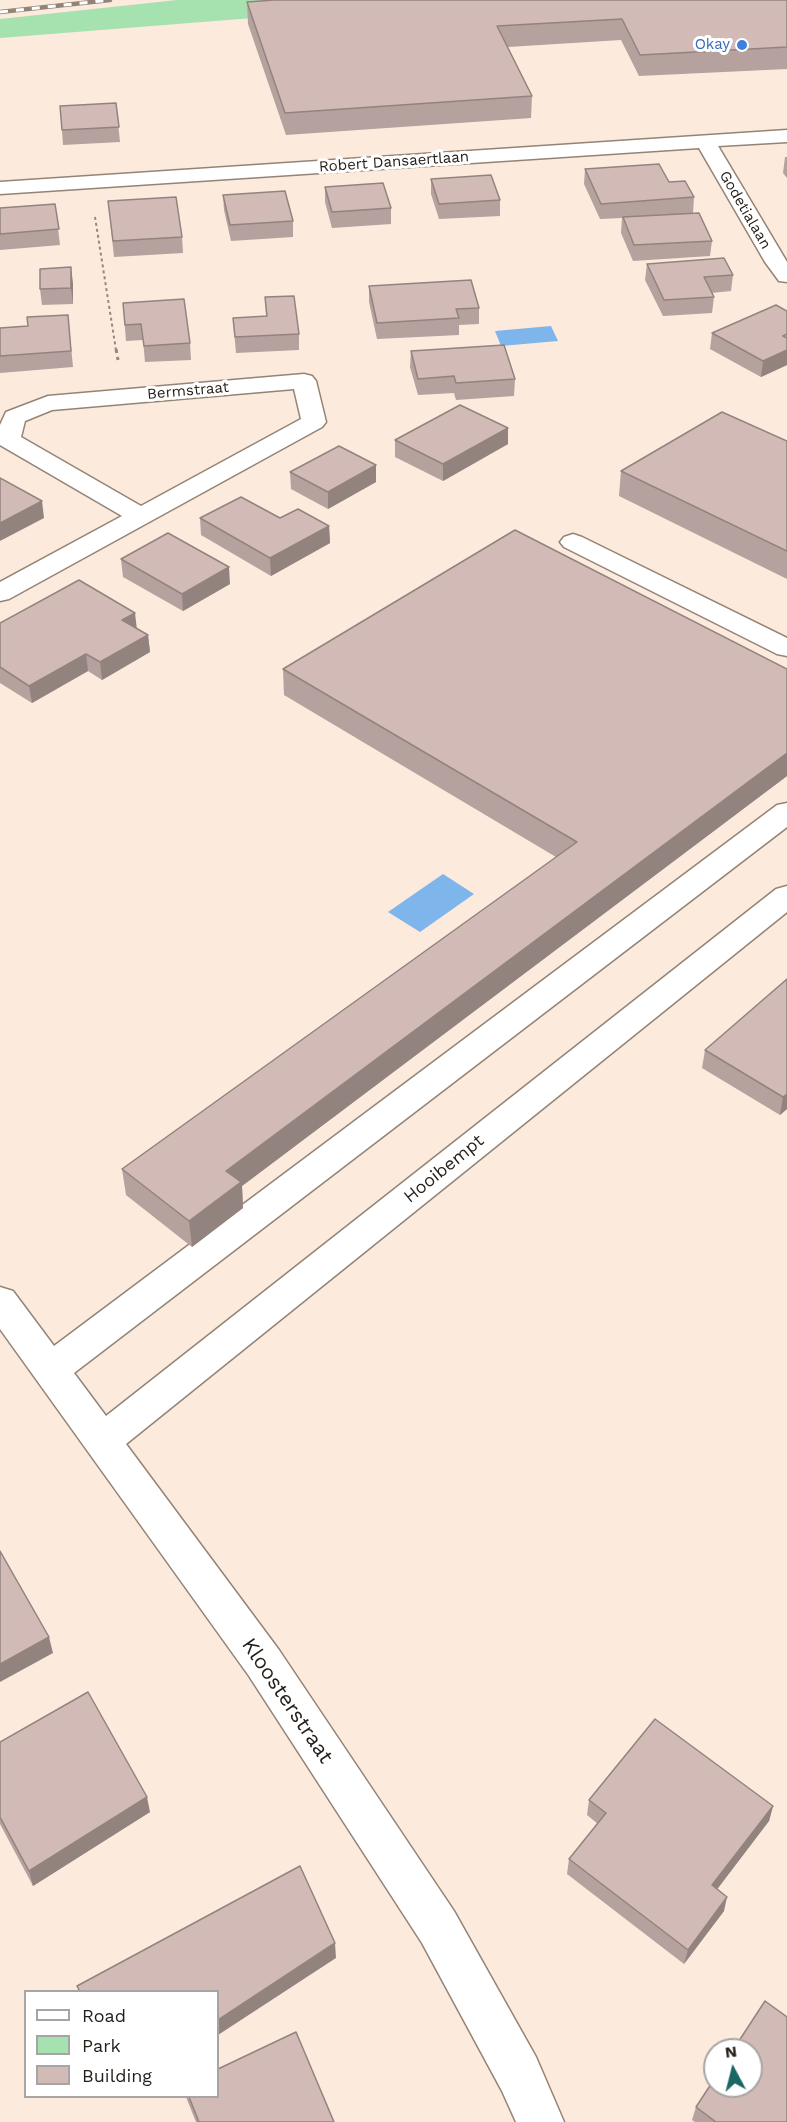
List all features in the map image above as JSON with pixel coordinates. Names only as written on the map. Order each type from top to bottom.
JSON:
[{"type":"street","name":"Robert Dansaertlaan","points":[[0,188],[787,136]]},
{"type":"street","name":"Godetialaan","points":[[705,142],[776,262],[787,276]]},
{"type":"street","name":"Bermstraat","points":[[0,593],[314,422],[304,381],[48,403],[14,417],[8,440],[140,516]]},
{"type":"street","points":[[573,542],[787,648]]},
{"type":"street","points":[[51,1369],[787,812]]},
{"type":"street","name":"Hooibempt","points":[[101,1442],[787,896]]},
{"type":"street","name":"Kloosterstraat","points":[[0,1301],[264,1664],[438,1927],[519,2074],[540,2122]]},
{"type":"path","points":[[89,182],[124,397]]},
{"type":"green space","points":[[177,0],[481,0],[0,38],[0,19]]},
{"type":"water","points":[[551,326],[558,341],[501,346],[495,331]]},
{"type":"water","points":[[443,874],[474,894],[420,932],[388,912]]},
{"type":"building","points":[[274,0],[787,0],[787,47],[640,55],[622,19],[497,26],[532,96],[285,113],[247,2]]},
{"type":"building","points":[[116,103],[119,127],[62,130],[60,106]]},
{"type":"building","points":[[659,164],[669,182],[685,181],[694,197],[601,204],[585,169]]},
{"type":"building","points":[[491,175],[500,200],[439,204],[431,179]]},
{"type":"building","points":[[383,183],[391,208],[332,212],[325,187]]},
{"type":"building","points":[[285,191],[293,221],[230,225],[223,195]]},
{"type":"building","points":[[176,197],[182,237],[113,241],[108,201]]},
{"type":"building","points":[[55,204],[59,229],[0,234],[0,208]]},
{"type":"building","points":[[699,213],[712,241],[634,245],[623,217]]},
{"type":"building","points":[[724,258],[733,275],[704,277],[714,297],[664,300],[647,264]]},
{"type":"building","points":[[71,267],[71,288],[40,289],[40,269]]},
{"type":"building","points":[[471,280],[479,308],[456,309],[459,318],[377,323],[369,286]]},
{"type":"building","points":[[294,296],[299,334],[235,337],[233,318],[267,316],[265,297]]},
{"type":"building","points":[[184,299],[190,343],[144,346],[141,324],[125,325],[123,303]]},
{"type":"building","points":[[776,305],[787,311],[787,334],[783,336],[787,338],[787,350],[763,361],[712,333]]},
{"type":"building","points":[[68,315],[71,351],[0,356],[0,328],[28,326],[27,317]]},
{"type":"building","points":[[504,345],[515,379],[456,383],[454,376],[418,379],[411,351]]},
{"type":"building","points":[[460,405],[508,428],[443,464],[395,440]]},
{"type":"building","points":[[722,412],[787,441],[787,551],[621,471]]},
{"type":"building","points":[[339,446],[376,465],[328,492],[290,472]]},
{"type":"building","points":[[0,478],[42,501],[0,523]]},
{"type":"building","points":[[241,497],[280,518],[298,509],[329,526],[270,558],[200,518]]},
{"type":"building","points":[[515,530],[787,669],[787,753],[226,1171],[241,1182],[189,1221],[122,1169],[577,842],[283,669]]},
{"type":"building","points":[[168,533],[229,567],[182,594],[121,559]]},
{"type":"building","points":[[79,580],[135,613],[122,620],[148,635],[100,662],[86,654],[29,686],[0,667],[0,623]]},
{"type":"building","points":[[787,979],[787,1094],[783,1097],[705,1050]]},
{"type":"building","points":[[0,1551],[49,1637],[0,1664]]},
{"type":"building","points":[[88,1692],[147,1797],[29,1871],[0,1817],[0,1742]]},
{"type":"building","points":[[655,1719],[773,1806],[712,1885],[727,1897],[688,1950],[569,1859],[606,1813],[589,1800]]},
{"type":"building","points":[[300,1866],[335,1943],[219,2019],[219,1990],[79,1990],[77,1986]]},
{"type":"building","points":[[765,2001],[787,2017],[787,2122],[716,2122],[696,2107],[703,2096],[763,2098],[763,2038],[741,2038]]},
{"type":"building","points":[[296,2032],[334,2122],[199,2122],[189,2098],[219,2098],[219,2069]]},
{"type":"railway","points":[[0,12],[110,0]]},
{"type":"place","name":"Okay","points":[[742,45]]}]
